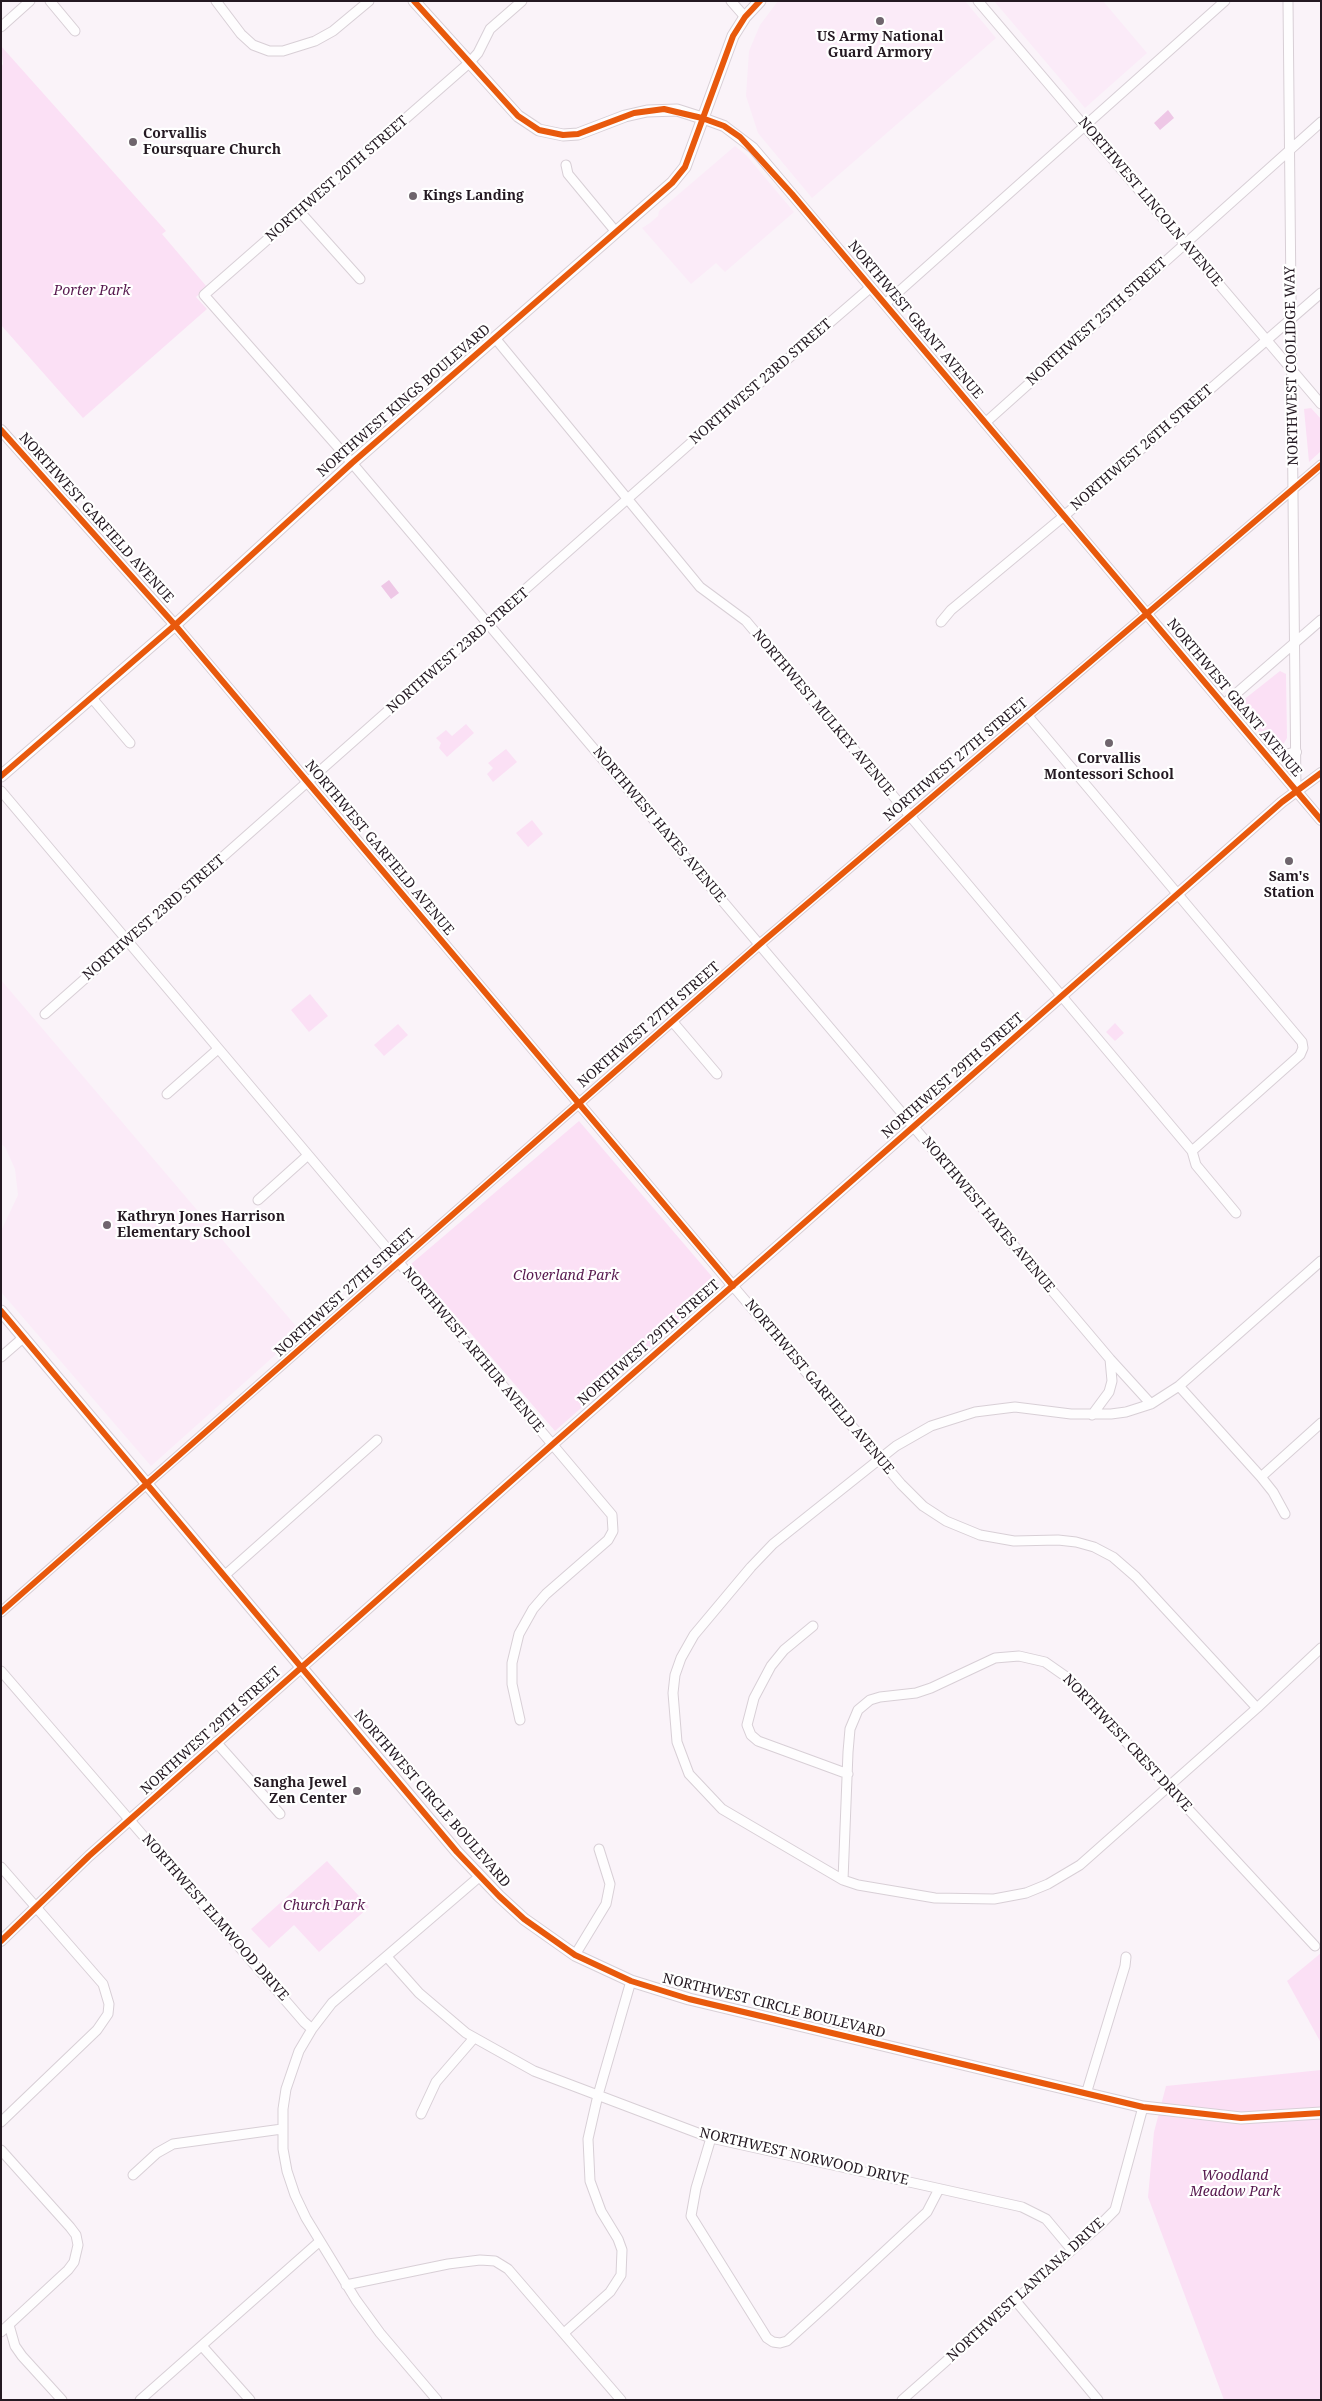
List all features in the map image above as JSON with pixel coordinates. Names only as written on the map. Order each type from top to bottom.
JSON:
[{"type":"main road","name":"NORTHWEST GRANT AVENUE","points":[[414,1],[518,116],[549,133],[578,134],[624,116],[647,110],[677,110],[702,118]]},
{"type":"main road","name":"NORTHWEST KINGS BOULEVARD","points":[[1,776],[175,625],[352,463],[680,175],[691,153],[733,36],[745,17],[760,1]]},
{"type":"main road","name":"NORTHWEST CIRCLE BOULEVARD","points":[[1,1310],[480,1877],[524,1919],[576,1954],[631,1982],[737,2012],[1143,2107],[1241,2118],[1321,2113]]},
{"type":"street","points":[[1,27],[30,1]]},
{"type":"street","points":[[50,1],[76,31]]},
{"type":"street","points":[[216,1],[253,45],[269,51],[283,51],[315,41],[334,31],[369,1]]},
{"type":"street","name":"NORTHWEST 20TH STREET","points":[[204,295],[469,63],[478,53],[490,29],[522,1]]},
{"type":"street","points":[[731,1],[745,17]]},
{"type":"street","name":"NORTHWEST LINCOLN AVENUE","points":[[978,1],[1321,404]]},
{"type":"street","points":[[885,304],[1225,1]]},
{"type":"street","name":"NORTHWEST COOLIDGE WAY","points":[[1288,1],[1296,791]]},
{"type":"street","name":"NORTHWEST GRANT AVENUE","points":[[702,118],[724,126],[753,148],[1321,820]]},
{"type":"street","name":"NORTHWEST 25TH STREET","points":[[985,423],[1321,122]]},
{"type":"street","points":[[566,165],[568,174],[616,232]]},
{"type":"street","points":[[300,212],[360,279]]},
{"type":"street","name":"NORTHWEST 23RD STREET","points":[[45,1014],[871,287]]},
{"type":"street","name":"NORTHWEST 26TH STREET","points":[[941,622],[951,610],[1064,516],[1321,293]]},
{"type":"street","name":"NORTHWEST HAYES AVENUE","points":[[204,295],[352,463],[489,623],[1150,1404]]},
{"type":"street","name":"NORTHWEST MULKEY AVENUE","points":[[495,338],[700,587],[746,621],[1192,1151],[1196,1165],[1236,1213]]},
{"type":"street","name":"NORTHWEST GARFIELD AVENUE","points":[[1,430],[175,625],[733,1286],[880,1459],[923,1506],[946,1521],[980,1535],[1014,1541],[1058,1540],[1076,1542],[1094,1547],[1113,1557],[1148,1589],[1257,1708]]},
{"type":"street","name":"NORTHWEST 27TH STREET","points":[[1,1612],[760,944],[1321,465]]},
{"type":"street","points":[[1223,705],[1321,620]]},
{"type":"street","points":[[91,697],[130,743]]},
{"type":"street","points":[[1027,716],[1302,1042],[1303,1048],[1300,1055],[1192,1151]]},
{"type":"street","points":[[1270,760],[1296,752]]},
{"type":"street","name":"NORTHWEST 29TH STREET","points":[[1,1940],[216,1742],[553,1444],[1178,894],[1296,791],[1321,773]]},
{"type":"street","name":"NORTHWEST ARTHUR AVENUE","points":[[1,791],[307,1156],[609,1510],[614,1523],[608,1540],[546,1594],[533,1609],[519,1634],[512,1663],[512,1684],[520,1720]]},
{"type":"street","points":[[672,1021],[717,1074]]},
{"type":"street","points":[[167,1094],[218,1049]]},
{"type":"street","points":[[258,1200],[307,1156]]},
{"type":"street","points":[[1320,1650],[1080,1865],[1054,1882],[1026,1893],[994,1899],[935,1898],[858,1885],[843,1880],[740,1821],[722,1809],[689,1774],[680,1753],[673,1693],[675,1675],[686,1647],[751,1567],[773,1544],[880,1459],[917,1433],[958,1416],[975,1412],[1016,1407],[1092,1415],[1126,1412],[1150,1404],[1179,1386],[1321,1261]]},
{"type":"street","points":[[1,1357],[24,1337]]},
{"type":"street","points":[[1092,1415],[1109,1392],[1112,1381],[1110,1359]]},
{"type":"street","points":[[1179,1386],[1273,1492],[1285,1514]]},
{"type":"street","points":[[1260,1477],[1321,1423]]},
{"type":"street","points":[[224,1576],[377,1440]]},
{"type":"street","points":[[813,1626],[784,1650],[772,1666],[754,1698],[747,1725],[751,1735],[758,1741],[848,1774]]},
{"type":"street","name":"NORTHWEST CREST DRIVE","points":[[843,1880],[850,1729],[853,1718],[863,1704],[880,1697],[916,1693],[931,1688],[995,1658],[1019,1656],[1036,1659],[1058,1670],[1316,1946]]},
{"type":"street","name":"NORTHWEST ELMWOOD DRIVE","points":[[1,1671],[312,2029]]},
{"type":"street","points":[[216,1742],[280,1814]]},
{"type":"street","points":[[576,1954],[606,1904],[610,1884],[599,1849]]},
{"type":"street","points":[[1,1867],[103,1984],[110,2004],[108,2014],[98,2030],[1,2122]]},
{"type":"street","points":[[437,2400],[380,2333],[346,2285],[295,2195],[287,2171],[282,2129],[282,2109],[290,2074],[299,2052],[312,2029],[332,2003],[480,1877]]},
{"type":"street","points":[[1086,2094],[1125,1966],[1126,1956]]},
{"type":"street","name":"NORTHWEST NORWOOD DRIVE","points":[[387,1957],[418,1993],[474,2038],[534,2071],[711,2138],[1022,2207],[1038,2213],[1046,2219],[1072,2250]]},
{"type":"street","points":[[564,2333],[610,2292],[621,2275],[623,2263],[622,2250],[618,2239],[601,2211],[590,2181],[588,2140],[598,2095],[631,1982]]},
{"type":"street","points":[[421,2114],[436,2082],[474,2038]]},
{"type":"street","name":"NORTHWEST LANTANA DRIVE","points":[[902,2400],[1098,2228],[1118,2203],[1143,2107]]},
{"type":"street","points":[[133,2175],[157,2153],[173,2144],[282,2129]]},
{"type":"street","points":[[711,2138],[696,2188],[691,2216],[767,2338],[773,2342],[788,2341],[928,2212],[939,2189]]},
{"type":"street","points":[[1,2150],[70,2226],[76,2235],[78,2245],[74,2262],[68,2270],[1,2332]]},
{"type":"street","points":[[140,2400],[320,2241]]},
{"type":"street","points":[[346,2285],[423,2268],[488,2260],[508,2269],[621,2400]]},
{"type":"street","points":[[1015,2300],[1096,2399]]},
{"type":"street","points":[[9,2325],[10,2334],[19,2351],[62,2400]]},
{"type":"street","points":[[202,2346],[250,2400]]},
{"type":"shaded area","points":[[778,1],[965,1],[996,38],[812,198],[758,133],[746,96],[749,51],[760,25]]},
{"type":"shaded area","points":[[994,1],[1103,1],[1147,53],[1085,108]]},
{"type":"shaded area","points":[[1168,110],[1174,118],[1160,130],[1154,123]]},
{"type":"shaded area","points":[[735,146],[746,155],[794,212],[725,272],[716,263],[691,284],[642,228],[658,216],[659,211]]},
{"type":"shaded area","points":[[389,580],[399,593],[391,599],[381,586]]},
{"type":"shaded area","name":"Kathryn Jones Harrison Elementary School","points":[[1,980],[301,1332],[151,1466],[1,1292],[1,1231],[18,1195],[15,1169],[5,1147],[1,1144]]},
{"type":"green space","name":"Porter Park","points":[[1,46],[166,231],[162,234],[207,287],[196,297],[207,309],[83,418],[1,325],[1,67],[3,64]]},
{"type":"green space","points":[[1311,408],[1321,419],[1321,451],[1309,462],[1304,409]]},
{"type":"green space","points":[[1280,671],[1286,674],[1287,738],[1284,743],[1277,747],[1270,744],[1238,709],[1237,705]]},
{"type":"green space","points":[[466,724],[474,733],[447,757],[439,748],[441,743],[436,738],[446,730],[452,736]]},
{"type":"green space","points":[[506,749],[517,762],[493,782],[487,774],[493,768],[488,763]]},
{"type":"green space","points":[[532,820],[543,834],[528,847],[516,833]]},
{"type":"green space","points":[[310,994],[328,1016],[309,1032],[291,1010]]},
{"type":"green space","points":[[1115,1023],[1124,1033],[1115,1041],[1106,1032]]},
{"type":"green space","points":[[398,1024],[408,1035],[384,1056],[374,1045]]},
{"type":"green space","name":"Cloverland Park","points":[[579,1121],[720,1286],[555,1431],[411,1264]]},
{"type":"green space","name":"Church Park","points":[[327,1861],[369,1907],[319,1952],[294,1925],[269,1948],[251,1929]]},
{"type":"green space","points":[[1321,1953],[1321,2043],[1287,1981]]},
{"type":"green space","name":"Woodland Meadow Park","points":[[1321,2070],[1321,2400],[1224,2400],[1148,2197],[1154,2132],[1166,2086]]},
{"type":"cycle path","points":[[414,1],[518,116],[539,130],[563,135],[578,134],[634,113],[664,109],[702,118],[724,126],[740,137],[792,194],[1321,820]]},
{"type":"cycle path","points":[[1,776],[175,625],[352,463],[672,183],[685,167],[733,36],[745,17],[760,1]]},
{"type":"cycle path","points":[[1,430],[175,625],[733,1286]]},
{"type":"cycle path","points":[[1,1612],[760,944],[1321,465]]},
{"type":"cycle path","points":[[1,1941],[89,1856],[553,1444],[1282,802],[1321,773]]},
{"type":"cycle path","points":[[1,1311],[457,1852],[524,1919],[575,1955],[631,1981],[689,1999],[1143,2107],[1241,2118],[1321,2113]]},
{"type":"place","name":"US Army National Guard Armory","points":[[880,21]]},
{"type":"place","name":"Corvallis Foursquare Church","points":[[133,142]]},
{"type":"place","name":"Kings Landing","points":[[413,196]]},
{"type":"place","name":"Corvallis Montessori School","points":[[1109,743]]},
{"type":"place","name":"Sam's Station","points":[[1289,861]]},
{"type":"place","name":"Kathryn Jones Harrison Elementary School","points":[[107,1225]]},
{"type":"place","name":"Sangha Jewel Zen Center","points":[[357,1791]]}]
